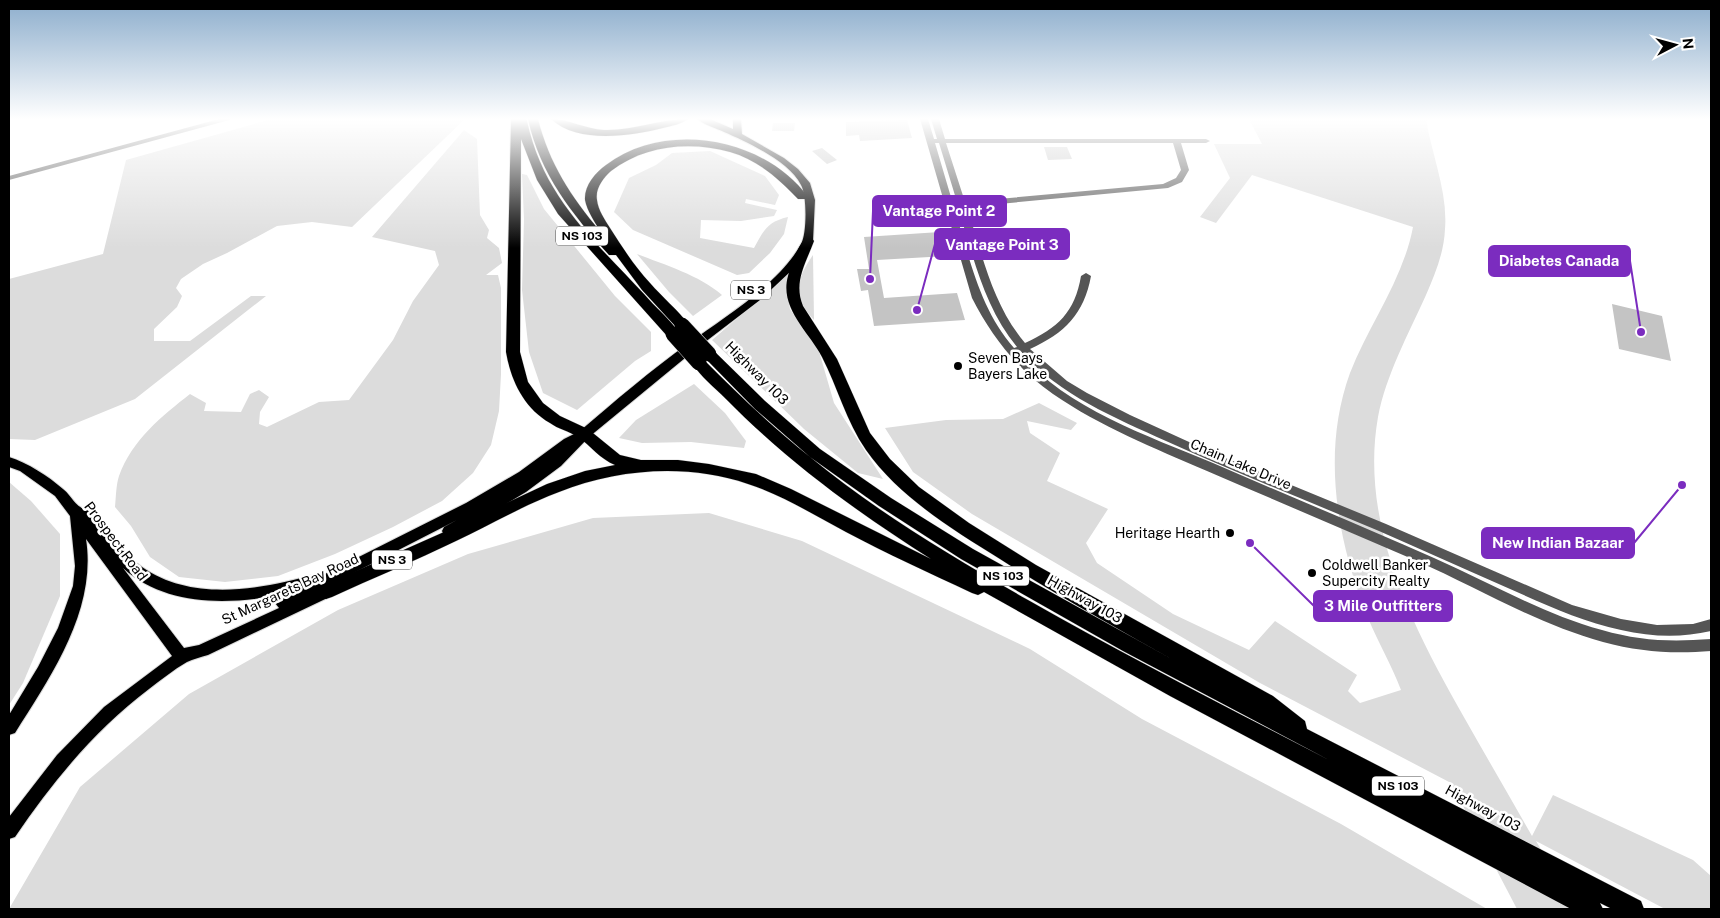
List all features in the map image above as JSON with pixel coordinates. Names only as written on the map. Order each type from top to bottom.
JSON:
[{"type":"highway","points":[[515,162],[513,343],[515,370],[521,386],[536,404],[554,419],[585,434],[603,452],[617,460],[635,465],[722,471],[758,481],[793,496],[896,551],[1050,621]]},
{"type":"highway","name":"Highway 103","points":[[533,162],[562,212],[678,330],[764,428],[826,479],[916,540],[1050,621],[1592,909]]},
{"type":"highway","name":"Highway 103","points":[[547,162],[562,192],[586,223],[646,287],[678,330]]},
{"type":"highway","points":[[617,162],[603,172],[596,182],[592,192],[592,204],[627,262],[646,287]]},
{"type":"highway","points":[[760,162],[782,176],[806,202]]},
{"type":"highway","points":[[808,236],[794,278],[793,300],[797,309],[824,346],[861,431],[885,463],[936,510],[1036,574],[1266,702],[1328,750]]},
{"type":"highway","name":"Highway 103","points":[[704,358],[760,405],[794,437],[836,469],[911,520],[997,572],[1085,622],[1633,909]]},
{"type":"highway","points":[[326,592],[450,538],[552,488],[594,475],[654,465]]},
{"type":"main road","points":[[785,162],[802,178],[811,195],[806,202],[810,217],[808,236]]},
{"type":"main road","name":"St Margarets Bay Road","points":[[182,657],[203,650],[414,549],[483,512],[524,485],[573,449],[585,434],[776,280],[797,259],[808,236]]},
{"type":"main road","name":"St Margarets Bay Road","points":[[9,831],[40,787],[100,720],[182,657],[201,644],[471,507],[523,475],[568,442],[585,434]]},
{"type":"main road","name":"Prospect Road","points":[[9,462],[24,468],[60,493],[182,657]]},
{"type":"main road","points":[[9,728],[54,652],[71,616],[82,567],[80,538],[74,512],[84,515],[135,570],[163,585],[198,593],[237,595],[280,589],[324,577],[366,561]]},
{"type":"street","points":[[9,178],[70,162]]},
{"type":"street","name":"Chain Lake Drive","points":[[940,162],[950,206],[977,298],[992,328],[1017,350],[1086,398],[1120,416],[1244,472],[1319,501],[1568,609],[1597,618],[1650,629],[1679,631],[1700,629],[1711,625]]},
{"type":"street","name":"Chain Lake Drive","points":[[945,162],[962,204],[993,300],[1017,350],[1051,389],[1076,405],[1119,428],[1564,622],[1596,633],[1636,643],[1680,647],[1711,645]]},
{"type":"street","points":[[950,206],[1165,186],[1179,180],[1185,170],[1182,162]]},
{"type":"street","points":[[1017,350],[1052,333],[1069,318],[1082,298],[1086,276]]},
{"type":"shaded area","points":[[126,162],[420,162],[352,227],[312,222],[277,226],[203,264],[181,279],[176,288],[182,296],[177,307],[154,329],[154,341],[190,341],[251,296],[266,296],[135,399],[35,440],[9,439],[9,279],[103,254]]},
{"type":"shaded area","points":[[437,162],[478,162],[480,215],[489,230],[487,238],[499,248],[502,263],[486,275],[498,275],[501,288],[499,411],[491,445],[473,473],[442,501],[393,527],[335,554],[278,576],[225,582],[179,577],[150,557],[131,526],[115,507],[119,476],[125,463],[149,430],[190,394],[206,403],[204,411],[241,412],[250,394],[259,390],[269,397],[260,412],[259,424],[267,427],[319,402],[349,400],[393,340],[413,301],[439,265],[435,251],[372,237]]},
{"type":"shaded area","points":[[660,162],[734,162],[765,176],[779,195],[775,205],[746,199],[745,203],[777,210],[774,216],[741,221],[701,220],[700,238],[754,248],[771,224],[788,217],[784,234],[770,253],[749,273],[737,275],[633,230],[614,212],[629,178]]},
{"type":"shaded area","points":[[1222,162],[1436,162],[1442,188],[1445,215],[1441,255],[1433,279],[1386,386],[1378,417],[1374,457],[1376,497],[1395,575],[1427,649],[1473,734],[1532,836],[1553,795],[1693,860],[1711,876],[1711,909],[1665,909],[1536,841],[1576,909],[1517,909],[1451,783],[1260,683],[972,514],[913,472],[885,428],[946,420],[1003,419],[1039,403],[1077,423],[1071,430],[1027,421],[1030,433],[1060,453],[1047,481],[1108,509],[1086,543],[1097,563],[1173,614],[1249,650],[1275,621],[1357,675],[1348,691],[1360,703],[1401,690],[1357,589],[1341,528],[1336,497],[1335,465],[1336,434],[1341,403],[1350,373],[1394,284],[1402,265],[1413,227],[1252,175],[1216,223],[1200,217],[1230,178]]},
{"type":"shaded area","points":[[522,174],[527,175],[544,209],[615,296],[651,332],[651,351],[635,361],[577,410],[543,393],[529,352],[522,290],[524,219]]},
{"type":"shaded area","points":[[637,254],[692,276],[722,295],[693,316],[669,292]]},
{"type":"shaded area","points":[[813,255],[814,320],[802,304],[799,288],[803,272]]},
{"type":"shaded area","points":[[790,273],[787,293],[790,309],[816,341],[834,403],[883,479],[858,473],[804,429],[712,340]]},
{"type":"shaded area","points":[[694,384],[725,413],[746,441],[744,448],[691,442],[642,443],[619,438],[636,420]]},
{"type":"shaded area","points":[[9,482],[31,501],[60,534],[60,596],[23,683],[9,705]]},
{"type":"shaded area","points":[[709,513],[802,541],[1030,649],[1142,719],[1341,824],[1487,909],[9,909],[80,787],[189,694],[338,610],[468,554],[593,518]]},
{"type":"building","points":[[940,232],[947,256],[877,260],[884,298],[957,293],[965,320],[874,326],[868,290],[861,291],[857,269],[869,269],[864,237]]},
{"type":"building","points":[[1612,304],[1662,316],[1671,361],[1619,349]]},
{"type":"place","name":"Vantage Point 2","points":[[870,279]]},
{"type":"place","name":"Vantage Point 3","points":[[917,310]]},
{"type":"place","name":"Diabetes Canada","points":[[1641,332]]},
{"type":"place","name":"Seven Bays Bayers Lake","points":[[958,366]]},
{"type":"place","name":"New Indian Bazaar","points":[[1682,485]]},
{"type":"place","name":"Heritage Hearth","points":[[1230,533]]},
{"type":"place","name":"3 Mile Outfitters","points":[[1250,543]]},
{"type":"place","name":"Coldwell Banker Supercity Realty","points":[[1312,573]]}]
